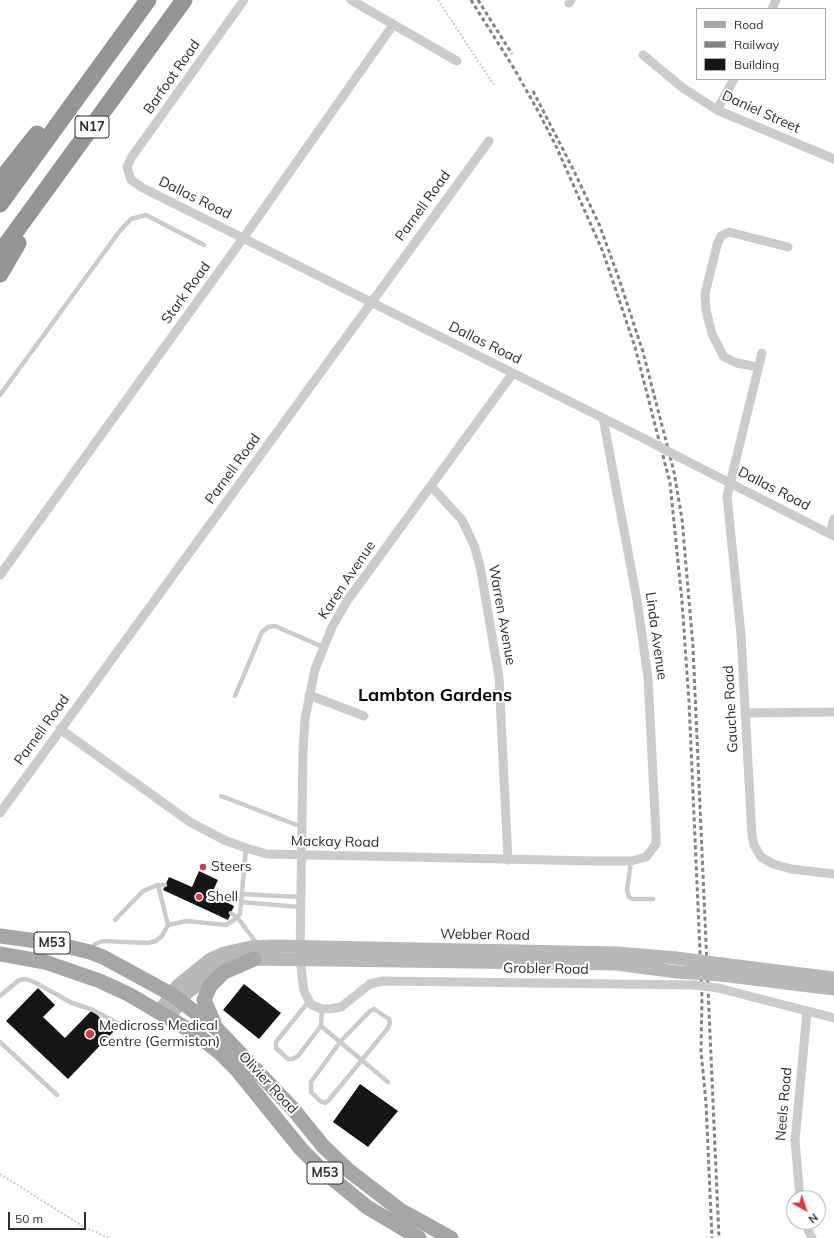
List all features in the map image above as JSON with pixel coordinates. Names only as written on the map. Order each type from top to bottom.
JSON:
[{"type":"highway","name":"N17","points":[[0,204],[148,0]]},
{"type":"highway","name":"N17","points":[[0,253],[184,0]]},
{"type":"highway","points":[[0,181],[57,108],[137,16]]},
{"type":"highway","points":[[0,274],[22,236],[40,198]]},
{"type":"main road","name":"Olivier Road","points":[[0,936],[52,943],[90,952],[103,957],[176,998],[216,1028],[293,1109],[323,1146],[348,1170],[400,1210],[451,1238]]},
{"type":"main road","name":"Webber Road","points":[[164,1015],[176,998],[187,993],[217,970],[256,953],[616,953],[676,958],[722,970],[834,989]]},
{"type":"main road","points":[[216,1028],[204,1000],[210,986],[224,972],[256,953]]},
{"type":"main road","name":"Webber Road","points":[[300,953],[616,964],[677,972],[722,970],[834,978]]},
{"type":"main road","name":"Olivier Road","points":[[0,954],[29,958],[68,968],[130,995],[202,1039],[237,1070],[301,1149],[322,1170],[367,1207],[419,1238]]},
{"type":"street","name":"Barfoot Road","points":[[127,172],[131,158],[244,0]]},
{"type":"street","points":[[351,0],[457,61]]},
{"type":"street","name":"Stark Road","points":[[0,575],[244,237],[393,25]]},
{"type":"street","name":"Daniel Street","points":[[643,55],[683,88],[718,110],[834,159]]},
{"type":"street","points":[[718,110],[733,80]]},
{"type":"street","name":"Parnell Road","points":[[0,813],[489,140]]},
{"type":"street","name":"Dallas Road","points":[[127,172],[131,180],[143,188],[244,237],[832,535]]},
{"type":"street","points":[[758,367],[737,363],[724,357],[720,352],[712,334],[706,310],[705,294],[717,245],[721,236],[729,232],[788,247]]},
{"type":"street","name":"Gauche Road","points":[[762,353],[727,496],[740,628],[752,836],[757,851],[766,861],[780,867],[834,874]]},
{"type":"street","name":"Karen Avenue","points":[[300,953],[303,751],[309,695],[315,669],[323,646],[335,620],[351,595],[513,373]]},
{"type":"street","name":"Linda Avenue","points":[[603,418],[637,600],[648,678],[656,844],[646,857]]},
{"type":"street","name":"Warren Avenue","points":[[430,486],[462,520],[474,545],[480,566],[499,677],[508,860]]},
{"type":"street","points":[[832,535],[834,519]]},
{"type":"street","points":[[309,695],[364,716]]},
{"type":"street","points":[[745,713],[834,712]]},
{"type":"street","name":"Mackay Road","points":[[60,729],[190,822],[224,840],[267,854],[508,860],[630,861],[646,857]]},
{"type":"street","points":[[300,953],[302,982],[309,1001],[322,1009]]},
{"type":"street","name":"Grobler Road","points":[[322,1009],[341,1007],[365,987],[383,981],[694,986],[718,988],[834,1018]]},
{"type":"street","name":"Neels Road","points":[[799,1190],[795,1141],[807,1012]]},
{"type":"lane","points":[[0,395],[119,232],[131,219],[146,216],[204,245]]},
{"type":"lane","points":[[235,696],[262,632],[268,627],[275,626],[323,646]]},
{"type":"lane","points":[[221,796],[302,827]]},
{"type":"lane","points":[[168,925],[188,921],[226,925],[237,917],[240,914],[246,848]]},
{"type":"lane","points":[[630,861],[627,890],[629,897],[632,899],[653,899]]},
{"type":"lane","points":[[90,952],[95,944],[103,941],[148,943],[156,941],[162,936],[168,925],[158,885]]},
{"type":"lane","points":[[115,920],[140,893],[158,885],[166,885]]},
{"type":"lane","points":[[242,894],[300,897]]},
{"type":"lane","points":[[241,902],[300,907]]},
{"type":"lane","points":[[231,913],[237,917],[256,953]]},
{"type":"lane","points":[[0,996],[20,980],[26,979],[72,1003],[94,1010],[123,1026]]},
{"type":"lane","points":[[309,1001],[276,1042],[276,1048],[288,1060],[298,1056],[321,1026],[322,1009]]},
{"type":"lane","points":[[370,1010],[378,1011],[389,1019],[390,1023],[388,1028],[325,1103],[320,1101],[311,1092],[311,1082],[340,1042],[370,1010]]},
{"type":"lane","points":[[321,1026],[388,1082]]},
{"type":"lane","points":[[0,1042],[57,1096]]},
{"type":"path","points":[[438,0],[494,85]]},
{"type":"path","points":[[0,1174],[84,1227],[110,1238]]},
{"type":"building","points":[[199,871],[218,880],[211,895],[234,906],[228,920],[163,890],[169,877],[192,887]]},
{"type":"building","points":[[244,984],[281,1013],[259,1039],[223,1010]]},
{"type":"building","name":"Medicross Medical Centre (Germiston)","points":[[38,988],[55,1005],[43,1017],[65,1038],[92,1010],[114,1031],[68,1079],[6,1021]]},
{"type":"building","points":[[360,1084],[398,1111],[368,1147],[333,1122]]},
{"type":"railway","points":[[471,0],[515,70],[538,111],[556,146],[603,252],[635,347],[670,483],[682,601],[689,702],[702,997],[701,1051],[706,1103],[712,1238]]},
{"type":"railway","points":[[478,0],[512,54]]},
{"type":"railway","points":[[533,91],[599,224],[618,276],[643,352],[674,472],[682,519],[693,647],[719,1238]]},
{"type":"place","name":"Steers","points":[[203,867]]},
{"type":"place","name":"Shell","points":[[199,897]]},
{"type":"place","name":"Medicross Medical Centre (Germiston)","points":[[90,1034]]},
{"type":"district","name":"Lambton Gardens","points":[[435,696]]}]
